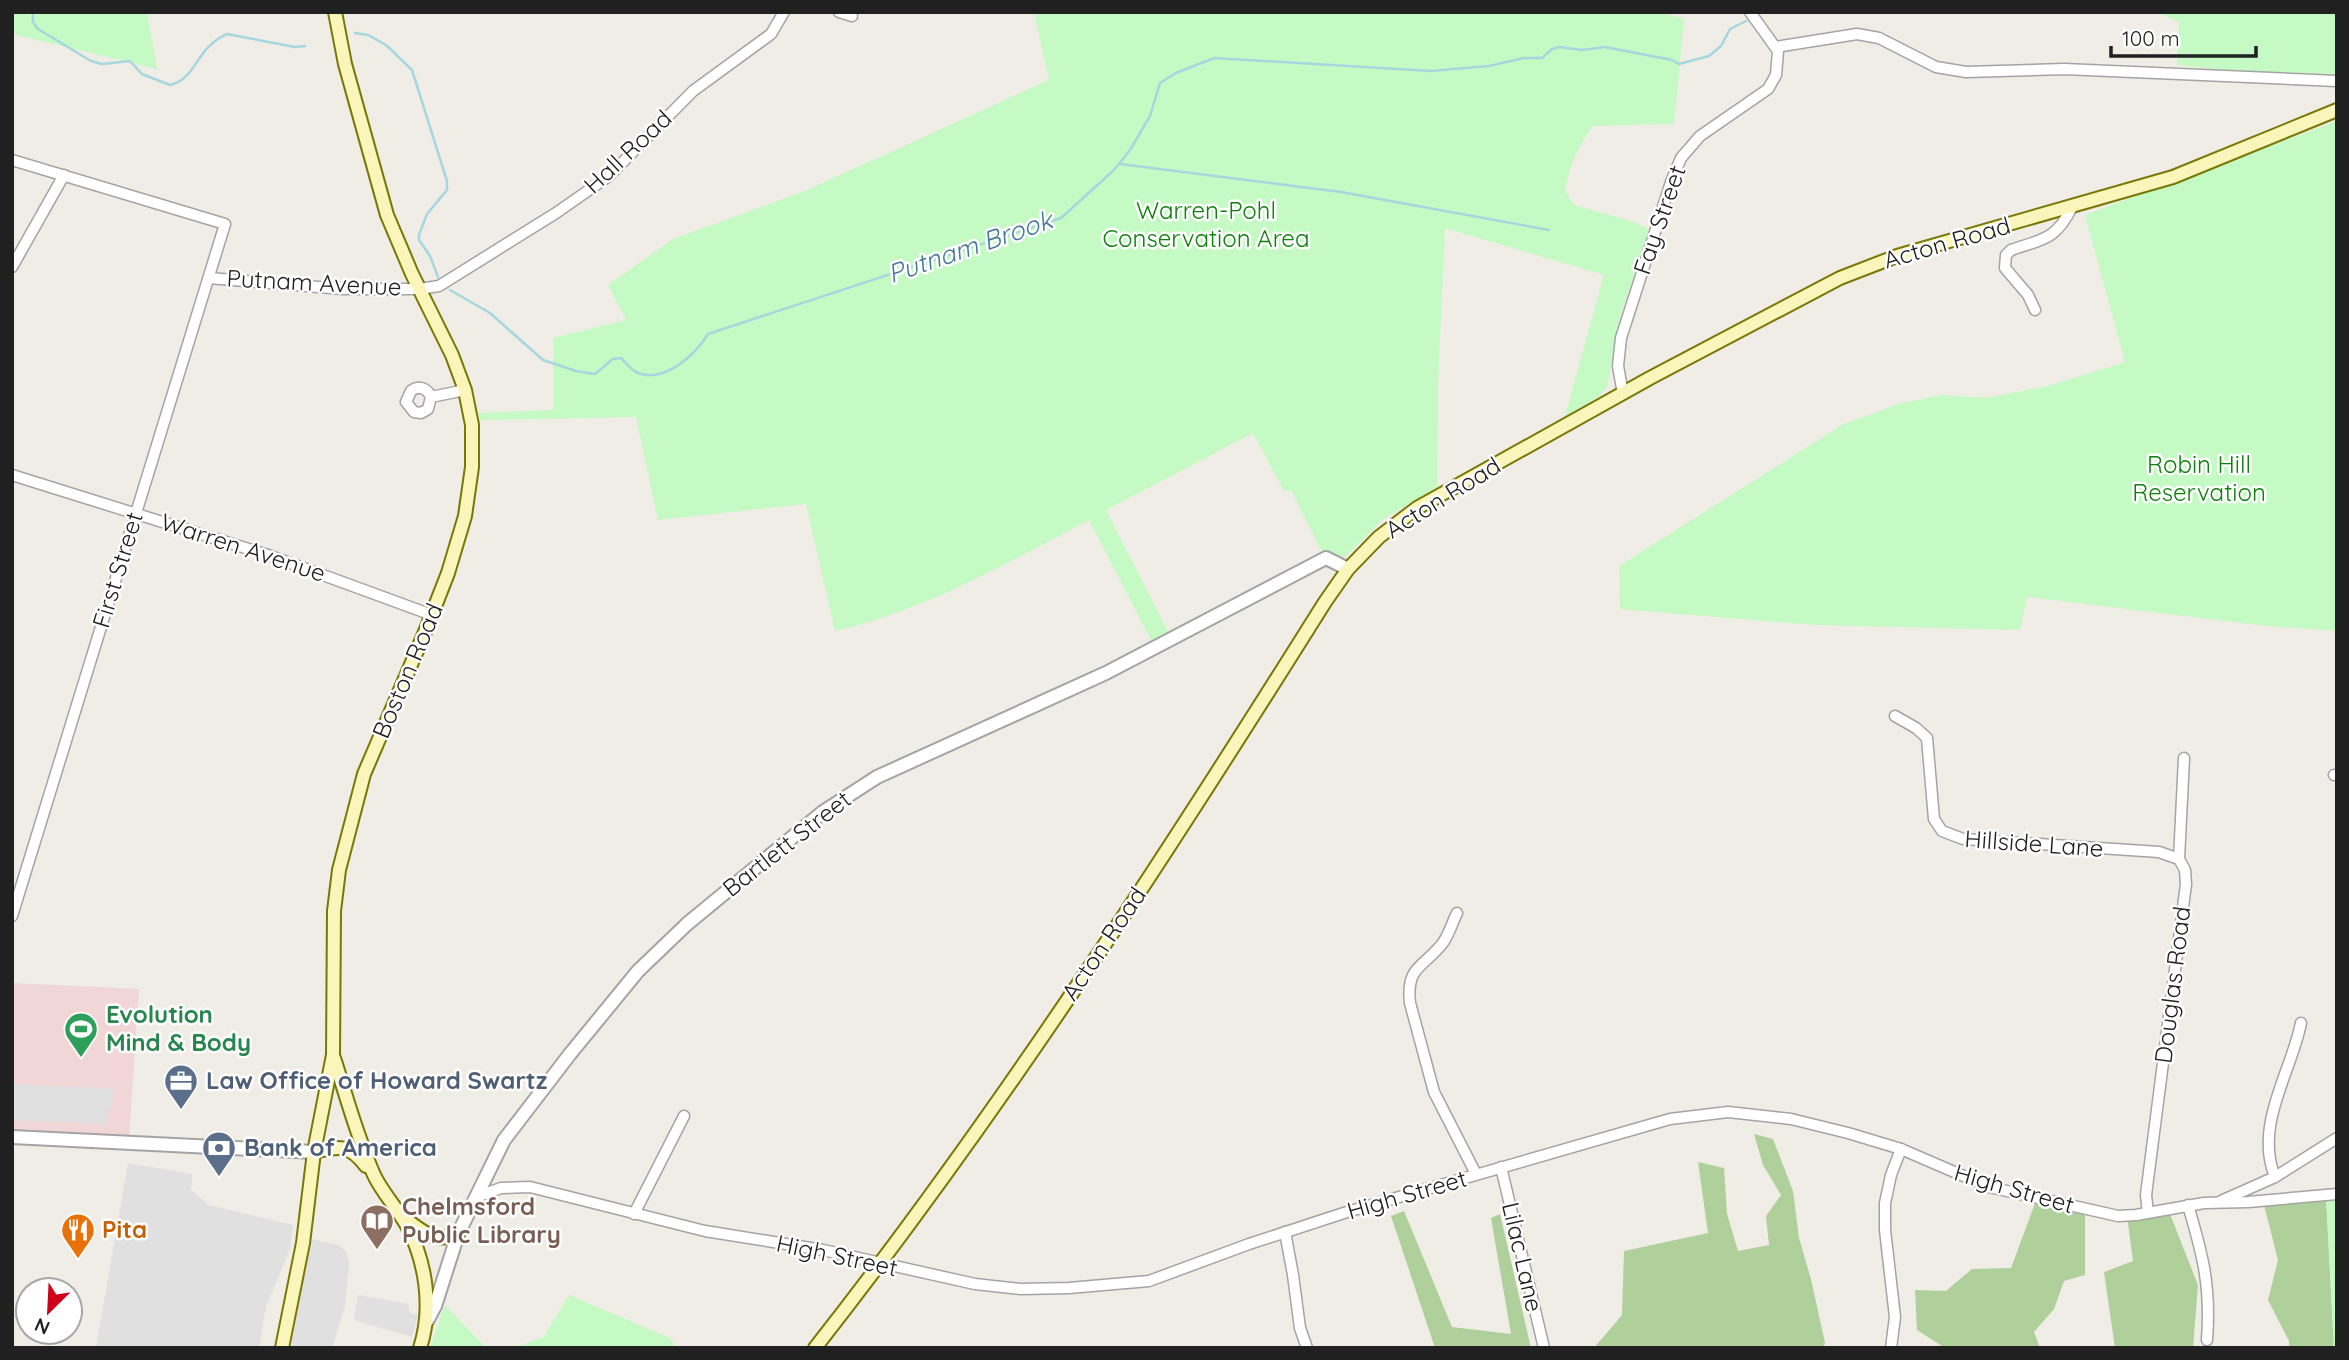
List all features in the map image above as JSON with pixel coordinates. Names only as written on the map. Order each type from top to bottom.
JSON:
[{"type":"main road","name":"Boston Road","points":[[282,1348],[333,1055],[334,911],[339,870],[364,774],[432,615],[457,548],[468,501],[473,436],[465,390],[452,355],[396,241],[381,198],[343,55],[335,12]]},
{"type":"main road","name":"Acton Road","points":[[815,1348],[1068,1000],[1348,569],[1379,537],[1417,508],[1814,291],[1868,267],[1934,245],[2173,177],[2337,110]]},
{"type":"main road","points":[[333,1055],[356,1132],[375,1177]]},
{"type":"main road","points":[[312,1186],[321,1162],[341,1147]]},
{"type":"main road","points":[[314,1152],[341,1147],[358,1155],[375,1177],[407,1227],[423,1272],[428,1297],[427,1321]]},
{"type":"main road","points":[[400,1215],[435,1238],[447,1239],[458,1234]]},
{"type":"main road","name":"Bartlett Street","points":[[420,1348],[427,1321]]},
{"type":"street","name":"Hall Road","points":[[419,289],[439,286],[585,195],[610,176],[693,91],[773,33],[783,12]]},
{"type":"street","points":[[839,12],[852,16]]},
{"type":"street","points":[[1750,12],[1776,47],[1857,34],[1879,38],[1936,67],[1966,72],[2064,69],[2337,81]]},
{"type":"street","name":"Fay Street","points":[[1623,394],[1618,366],[1621,338],[1676,169],[1686,151],[1700,136],[1768,89],[1778,68],[1779,54],[1776,47]]},
{"type":"street","points":[[12,160],[64,175],[12,267]]},
{"type":"street","name":"First Street","points":[[13,912],[225,225],[64,175]]},
{"type":"street","points":[[2035,310],[2028,295],[2005,268],[2006,255],[2011,250],[2052,236],[2064,225],[2072,207]]},
{"type":"street","name":"Putnam Avenue","points":[[209,278],[343,289],[419,289]]},
{"type":"street","points":[[431,397],[465,390]]},
{"type":"street","name":"Warren Avenue","points":[[12,475],[271,556],[432,615]]},
{"type":"street","name":"Bartlett Street","points":[[427,1321],[435,1306],[458,1234],[504,1140],[562,1063],[638,971],[687,924],[823,812],[877,777],[1106,673],[1326,558],[1348,569]]},
{"type":"street","name":"Hillside Lane","points":[[1895,716],[1927,738],[1934,819],[1937,826],[1948,835],[1963,839],[2042,846],[2159,852],[2179,859]]},
{"type":"street","name":"Douglas Road","points":[[2148,1213],[2146,1195],[2186,884],[2185,870],[2179,859],[2185,758]]},
{"type":"street","points":[[1457,913],[1443,943],[1413,972],[1409,990],[1434,1093],[1476,1174]]},
{"type":"street","points":[[2275,1177],[2269,1142],[2272,1116],[2297,1044],[2301,1023]]},
{"type":"street","name":"High Street","points":[[476,1197],[501,1188],[530,1187],[705,1231],[823,1250],[975,1284],[1021,1289],[1149,1282],[1285,1232],[1476,1174],[1670,1119],[1728,1112],[1790,1119],[1840,1130],[1901,1149],[1960,1176],[2003,1190],[2108,1214],[2127,1216],[2188,1205],[2337,1194]]},
{"type":"street","points":[[634,1214],[684,1116]]},
{"type":"street","points":[[12,1137],[314,1152]]},
{"type":"street","points":[[2219,1202],[2275,1177],[2337,1138]]},
{"type":"street","points":[[1891,1348],[1895,1317],[1885,1230],[1885,1203],[1891,1175],[1901,1149]]},
{"type":"street","name":"Lilac Lane","points":[[1501,1167],[1544,1348]]},
{"type":"street","points":[[2188,1205],[2206,1273],[2209,1307],[2207,1340]]},
{"type":"street","points":[[1285,1232],[1300,1328],[1307,1348]]},
{"type":"shaded area","points":[[12,983],[139,989],[129,1137],[12,1131]]},
{"type":"shaded area","points":[[12,1084],[113,1089],[112,1108],[108,1108],[107,1124],[12,1120]]},
{"type":"shaded area","points":[[128,1163],[192,1174],[191,1190],[209,1205],[293,1225],[290,1249],[266,1306],[259,1348],[96,1348]]},
{"type":"shaded area","points":[[310,1239],[339,1245],[346,1252],[349,1263],[345,1306],[332,1348],[291,1348]]},
{"type":"shaded area","points":[[358,1295],[408,1304],[410,1313],[418,1315],[412,1337],[354,1320]]},
{"type":"green space","points":[[12,12],[147,12],[157,69],[12,34]]},
{"type":"green space","name":"Warren-Pohl Conservation Area","points":[[1034,12],[1657,12],[1684,19],[1674,124],[1593,126],[1575,157],[1565,191],[1574,205],[1649,229],[1620,317],[1607,387],[1598,397],[1565,416],[1604,275],[1445,228],[1437,487],[1382,520],[1346,556],[1322,552],[1291,490],[1284,491],[1253,433],[1106,510],[1168,632],[1151,640],[1089,520],[934,598],[835,631],[806,504],[658,520],[636,417],[479,420],[478,413],[553,410],[553,338],[626,320],[608,285],[673,239],[805,191],[1049,80]]},
{"type":"green space","points":[[2157,12],[2337,12],[2337,74],[2237,71],[2177,65],[2179,22]]},
{"type":"green space","name":"Robin Hill Reservation","points":[[2337,121],[2337,631],[2267,626],[2027,597],[2020,630],[1815,625],[1620,609],[1619,566],[1842,425],[1898,404],[1942,395],[1986,398],[2048,386],[2125,362],[2085,215]]},
{"type":"green space","points":[[1754,1134],[1773,1139],[1793,1191],[1799,1238],[1825,1343],[1823,1348],[1594,1348],[1622,1315],[1624,1251],[1708,1233],[1698,1162],[1724,1168],[1727,1214],[1738,1251],[1769,1245],[1766,1216],[1781,1195],[1763,1165]]},
{"type":"green space","points":[[2337,1194],[2337,1348],[2334,1348],[2326,1196]]},
{"type":"green space","points":[[2326,1196],[2334,1348],[2289,1348],[2289,1341],[2268,1300],[2278,1260],[2263,1201]]},
{"type":"green space","points":[[2037,1198],[2085,1209],[2085,1275],[2064,1281],[2054,1309],[2034,1332],[2040,1348],[1945,1348],[1917,1330],[1915,1290],[1946,1291],[1972,1269],[2011,1268]]},
{"type":"green space","points":[[2168,1209],[2198,1285],[2193,1348],[2115,1348],[2104,1272],[2133,1261],[2127,1216]]},
{"type":"green space","points":[[1404,1211],[1452,1327],[1511,1334],[1491,1218],[1500,1214],[1531,1348],[1435,1348],[1391,1216]]},
{"type":"green space","points":[[569,1295],[670,1338],[676,1348],[514,1348],[544,1337]]},
{"type":"green space","points":[[445,1305],[486,1348],[430,1348]]},
{"type":"waterway","name":"Putnam Brook","points":[[33,12],[33,22],[38,29],[91,61],[102,64],[130,61],[142,74],[170,85],[186,76],[208,47],[227,34],[295,47],[305,46]]},
{"type":"waterway","name":"Putnam Brook","points":[[450,290],[490,313],[543,360],[595,374],[613,359],[621,358],[638,373],[658,374],[669,371],[687,358],[708,334],[1061,218],[1114,170],[1130,150],[1150,116],[1160,83],[1176,73],[1214,58],[1431,71],[1542,58],[1552,49],[1559,47],[1582,50],[1605,47],[1672,60],[1679,64],[1709,56],[1721,46],[1730,29],[1746,21]]},
{"type":"waterway","name":"Putnam Brook","points":[[355,33],[368,35],[386,45],[412,70],[447,181],[447,190],[427,214],[419,235],[438,277]]},
{"type":"waterway","points":[[1120,164],[1341,192],[1549,230]]},
{"type":"place","name":"Evolution Mind & Body","points":[[81,1059]]},
{"type":"place","name":"Law Office of Howard Swartz","points":[[181,1111]]},
{"type":"place","name":"Bank of America","points":[[219,1178]]},
{"type":"place","name":"Chelmsford Public Library","points":[[377,1251]]},
{"type":"place","name":"Pita","points":[[78,1260]]}]
